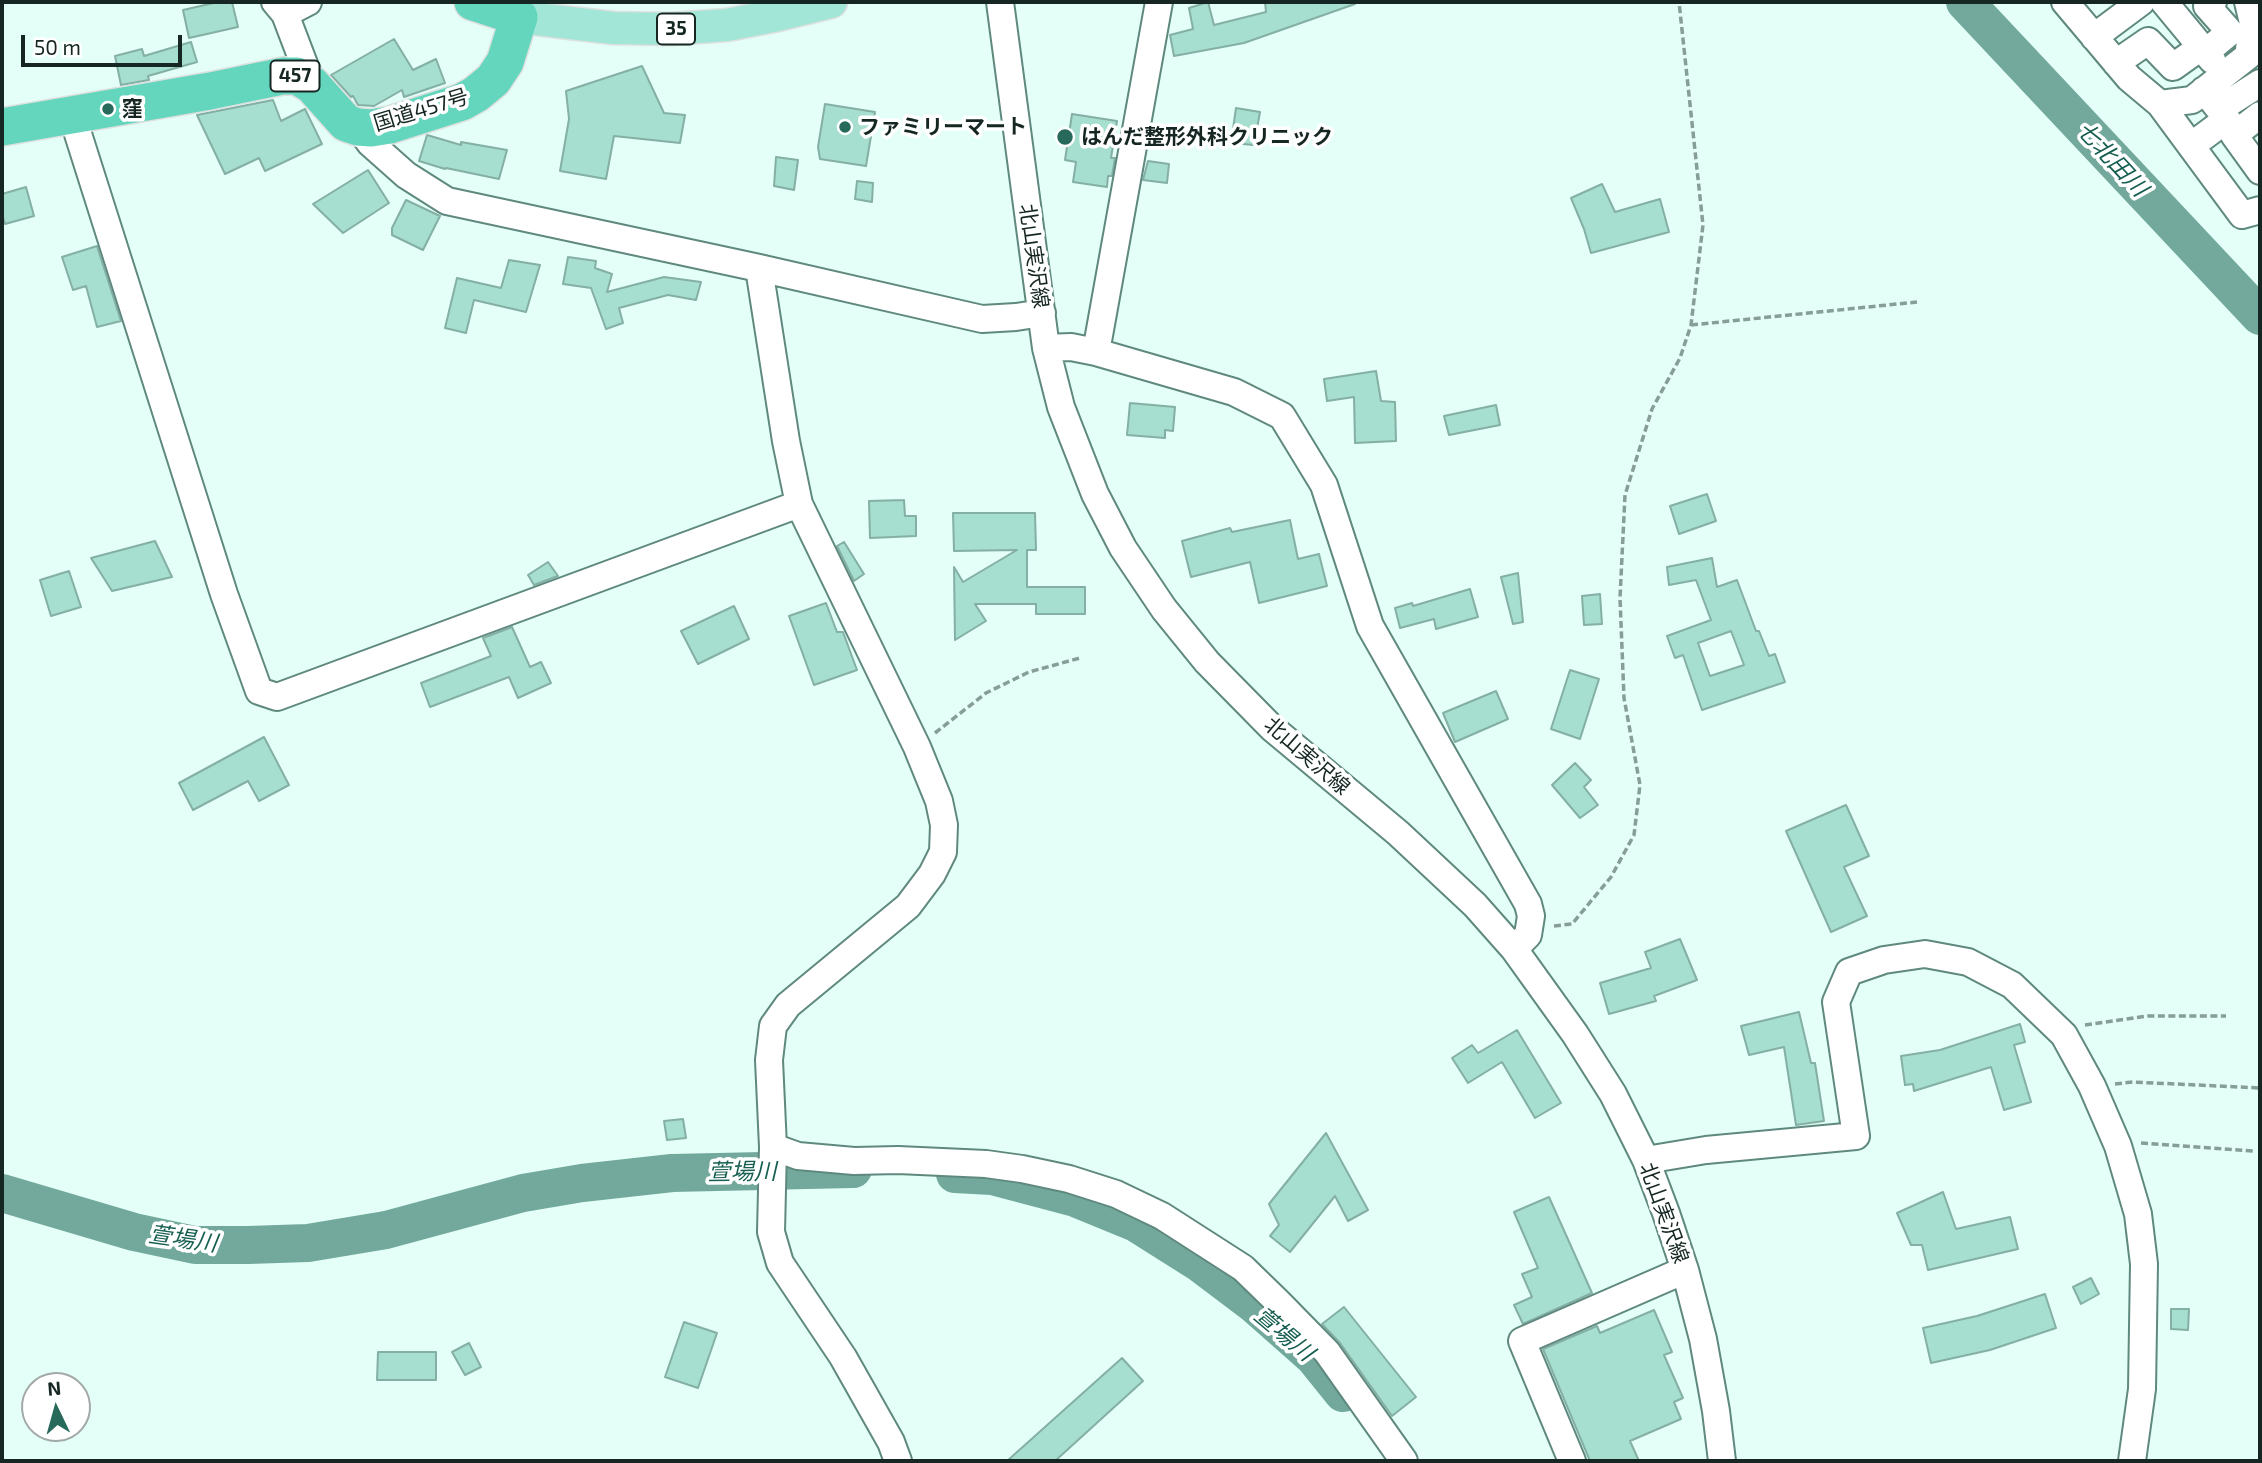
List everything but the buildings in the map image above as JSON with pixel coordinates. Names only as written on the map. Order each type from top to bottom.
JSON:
[{"type":"highway","points":[[474,2],[519,17]]},
{"type":"highway","name":"国道457号","points":[[312,85],[346,123],[358,127],[390,125],[462,102],[477,94],[493,80],[505,62],[519,17]]},
{"type":"highway","name":"457","points":[[2,127],[284,76],[297,76],[312,85]]},
{"type":"main road","name":"35","points":[[519,17],[613,29],[671,29],[727,25],[818,3]]},
{"type":"street","name":"北山実沢線","points":[[1000,2],[1046,348],[1061,407],[1095,494],[1123,548],[1164,609],[1207,662],[1272,728],[1398,833],[1475,905],[1522,939],[1575,1034],[1613,1094],[1646,1160],[1685,1270],[1703,1339],[1722,1461]]},
{"type":"street","points":[[1096,352],[1159,2]]},
{"type":"street","points":[[2065,2],[2129,78],[2160,104],[2242,215],[2260,210]]},
{"type":"street","points":[[2116,63],[2148,41],[2174,67],[2204,50],[2230,32],[2207,6],[2213,2]]},
{"type":"street","points":[[2169,3],[2204,50],[2227,119],[2191,146]]},
{"type":"street","points":[[290,6],[312,85]]},
{"type":"street","points":[[2094,37],[2135,13]]},
{"type":"street","points":[[2160,104],[2192,100],[2248,56],[2254,21]]},
{"type":"street","points":[[2232,101],[2260,82]]},
{"type":"street","points":[[72,115],[223,594],[260,691],[277,697],[799,503]]},
{"type":"street","points":[[2229,197],[2260,173],[2234,135],[2260,115]]},
{"type":"street","points":[[358,127],[370,143],[406,175],[447,201],[982,319],[1042,313]]},
{"type":"street","points":[[759,268],[786,441],[799,503],[917,747],[939,801],[944,825],[943,852],[932,874],[908,906],[788,1005],[773,1026],[769,1060],[773,1153],[771,1232],[780,1263],[843,1357],[891,1442],[898,1461]]},
{"type":"street","points":[[1046,348],[1071,347],[1096,352],[1234,393],[1282,416],[1324,485],[1370,626],[1528,904],[1531,916],[1522,939]]},
{"type":"street","points":[[1646,1160],[1706,1150],[1856,1136],[1836,1002],[1849,972],[1884,960],[1925,954],[1968,962],[2012,985],[2064,1035],[2092,1086],[2118,1146],[2138,1214],[2144,1264],[2143,1390],[2132,1461]]},
{"type":"street","points":[[773,1153],[854,1161],[986,1164],[1021,1169],[1069,1179],[1116,1194],[1162,1216],[1243,1268],[1279,1303],[1327,1352],[1404,1461]]},
{"type":"street","points":[[1572,1461],[1522,1341],[1685,1270]]},
{"type":"path","points":[[1522,939],[1572,924],[1611,877],[1634,835],[1640,785],[1624,698],[1620,610],[1625,495],[1652,409],[1681,358],[1691,325],[1703,225],[1679,2]]},
{"type":"path","points":[[1691,325],[1917,302]]},
{"type":"path","points":[[917,747],[986,693],[1029,673],[1080,658]]},
{"type":"path","points":[[2064,1035],[2088,1023],[2136,1017],[2226,1016]]},
{"type":"path","points":[[2092,1086],[2133,1082],[2260,1088]]},
{"type":"path","points":[[2118,1146],[2147,1143],[2253,1150]]},
{"type":"waterway","name":"七北田川","points":[[1965,2],[2260,316]]},
{"type":"waterway","name":"萱場川","points":[[2,1193],[134,1232],[195,1245],[248,1245],[308,1243],[386,1230],[523,1193],[582,1183],[672,1173],[853,1169]]},
{"type":"waterway","name":"萱場川","points":[[955,1174],[992,1176],[1075,1198],[1136,1223],[1201,1264],[1254,1304],[1314,1357],[1343,1393]]},
{"type":"place","name":"窪","points":[[108,109]]},
{"type":"place","name":"ファミリーマート","points":[[845,127]]},
{"type":"place","name":"はんだ整形外科クリニック","points":[[1065,137]]}]
